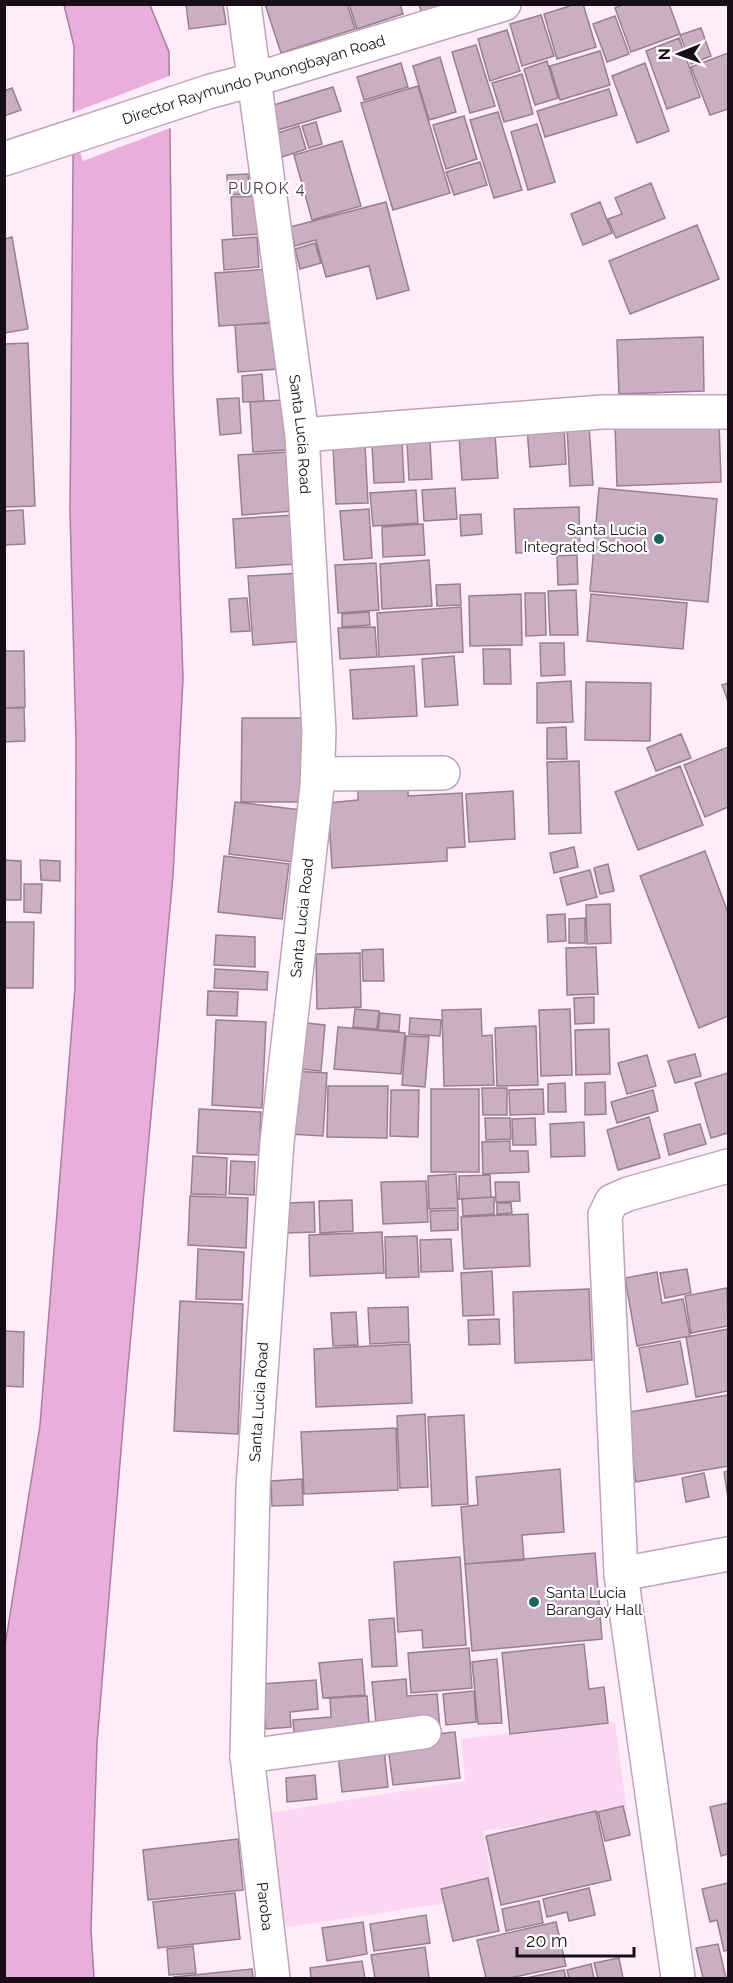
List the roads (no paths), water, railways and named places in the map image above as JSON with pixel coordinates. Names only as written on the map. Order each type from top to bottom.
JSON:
[{"type":"street","name":"Santa Lucia Road","points":[[244,4],[302,435],[320,731],[318,774],[277,1142],[253,1488],[247,1756],[257,1834]]},
{"type":"street","name":"Director Raymundo Punongbayan Road","points":[[4,159],[211,91],[504,4]]},
{"type":"street","points":[[302,435],[602,412],[729,412]]},
{"type":"street","points":[[318,774],[443,773]]},
{"type":"street","points":[[678,1978],[621,1574],[605,1215],[612,1201],[628,1194],[729,1166]]},
{"type":"street","points":[[621,1574],[729,1554]]},
{"type":"street","points":[[247,1756],[423,1732]]},
{"type":"street","name":"Paroba","points":[[257,1834],[273,1978]]},
{"type":"place","name":"Santa Lucia Integrated School","points":[[659,539]]},
{"type":"place","name":"Santa Lucia Barangay Hall","points":[[534,1602]]},
{"type":"district","name":"PUROK 4","points":[[267,188]]}]
